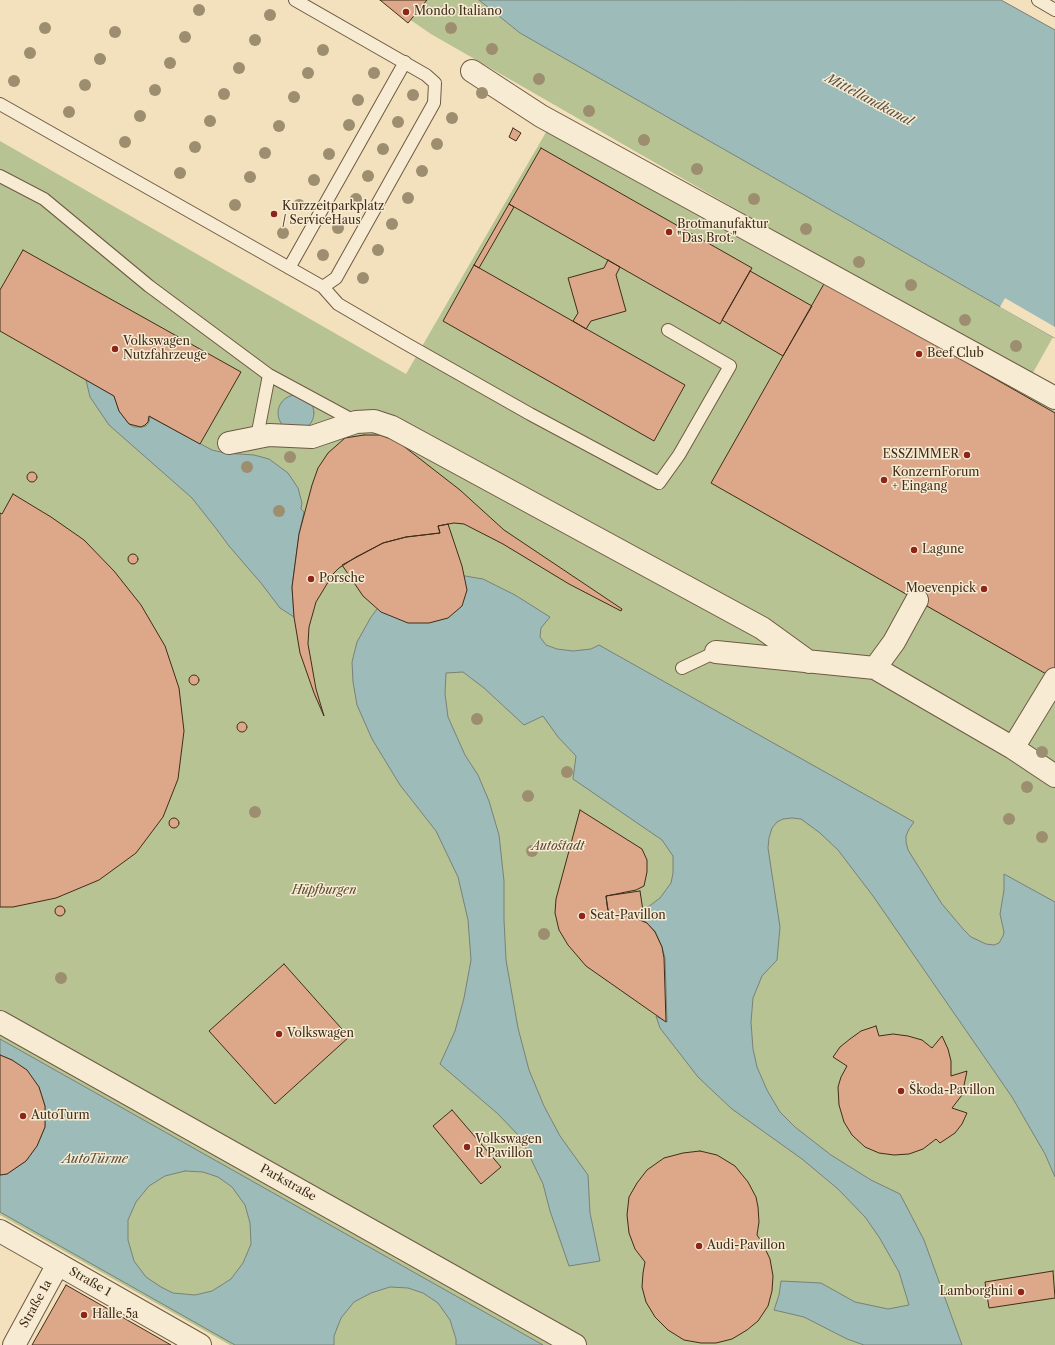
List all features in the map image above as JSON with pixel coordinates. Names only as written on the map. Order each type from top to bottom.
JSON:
[{"type":"street","points":[[472,71],[541,116],[1041,395]]},
{"type":"street","points":[[229,442],[269,435],[312,437],[356,422],[374,421],[392,427],[762,628],[809,662]]},
{"type":"street","points":[[875,668],[894,642],[917,600]]},
{"type":"street","points":[[716,652],[875,668],[1013,748],[1055,776]]},
{"type":"street","points":[[1013,748],[1055,679]]},
{"type":"street","name":"Parkstraße","points":[[0,1022],[575,1345]]},
{"type":"street","name":"Straße 1","points":[[0,1231],[200,1345]]},
{"type":"street","name":"Straße 1a","points":[[14,1345],[58,1264]]},
{"type":"lane","points":[[295,0],[405,62],[426,75],[435,84],[434,103],[336,278],[323,287]]},
{"type":"lane","points":[[1038,0],[1055,10]]},
{"type":"lane","points":[[289,268],[405,62]]},
{"type":"lane","points":[[0,104],[323,287],[338,304],[403,342],[530,414],[659,483],[679,455],[730,366],[668,330]]},
{"type":"lane","points":[[0,176],[44,199],[149,286],[270,375],[356,422]]},
{"type":"lane","points":[[257,437],[270,375]]},
{"type":"lane","points":[[682,668],[716,652]]},
{"type":"green space","points":[[381,0],[479,0],[520,33],[1053,337],[1030,378],[431,34]]},
{"type":"green space","name":"Autostadt","points":[[549,127],[1055,411],[1055,1345],[230,1345],[0,1215],[0,141],[406,374]]},
{"type":"water","name":"Mittellandkanal","points":[[479,0],[1001,0],[1055,30],[1055,338],[520,33]]},
{"type":"water","points":[[86,380],[114,396],[119,411],[129,424],[134,427],[146,426],[150,417],[212,450],[225,453],[254,455],[269,459],[288,473],[298,488],[302,503],[301,509],[304,512],[299,534],[292,587],[294,617],[280,608],[192,498],[109,425],[90,397]]},
{"type":"water","points":[[300,395],[309,400],[313,406],[313,420],[309,426],[300,431],[292,431],[283,426],[279,420],[278,409],[283,400],[289,396]]},
{"type":"water","points":[[459,575],[483,579],[515,595],[550,617],[541,628],[540,637],[546,645],[557,649],[573,651],[591,649],[599,645],[914,822],[906,836],[908,850],[942,904],[971,937],[986,944],[994,945],[999,943],[1003,936],[1004,932],[1000,914],[1004,890],[1004,874],[1055,902],[1055,1177],[1045,1154],[1012,1097],[873,896],[838,850],[820,833],[801,819],[783,819],[777,822],[772,828],[769,838],[768,848],[780,927],[777,960],[762,976],[753,998],[751,1022],[753,1049],[757,1067],[767,1090],[780,1112],[795,1127],[831,1155],[871,1180],[900,1194],[924,1240],[962,1345],[864,1345],[847,1339],[804,1317],[774,1310],[779,1295],[781,1281],[821,1283],[855,1302],[888,1309],[909,1305],[899,1272],[879,1237],[865,1217],[838,1189],[802,1159],[732,1109],[698,1077],[660,1028],[656,1016],[667,1022],[665,958],[662,947],[655,931],[646,922],[629,915],[648,907],[660,898],[671,883],[673,873],[673,856],[662,840],[573,779],[576,756],[558,737],[543,716],[524,725],[484,688],[463,672],[446,673],[445,694],[448,717],[465,755],[478,775],[489,801],[499,835],[504,881],[506,960],[518,1028],[529,1070],[544,1106],[560,1136],[588,1175],[590,1213],[600,1261],[569,1266],[550,1211],[543,1184],[521,1138],[498,1114],[440,1064],[455,1031],[464,998],[471,960],[468,920],[458,877],[436,831],[400,785],[372,739],[357,705],[353,682],[352,662],[357,642],[371,617],[384,600]]},
{"type":"water","name":"AutoTürme","points":[[0,1039],[543,1345],[456,1345],[456,1339],[450,1320],[438,1303],[423,1293],[408,1288],[390,1287],[371,1293],[354,1302],[341,1318],[334,1336],[334,1345],[235,1345],[0,1212],[0,1175],[7,1174],[26,1161],[37,1146],[45,1127],[45,1106],[39,1087],[26,1070],[12,1060],[0,1055]],"holes":[[[185,1171],[203,1172],[218,1177],[232,1187],[245,1205],[250,1223],[251,1244],[243,1263],[231,1279],[212,1291],[195,1295],[173,1293],[146,1277],[134,1261],[128,1240],[128,1220],[136,1202],[149,1186],[165,1176]]]},
{"type":"pier","points":[[1005,298],[1055,327],[1055,338],[1000,307]]},
{"type":"building","name":"Mondo Italiano","points":[[380,0],[427,0],[408,23]]},
{"type":"building","points":[[513,128],[521,133],[516,141],[509,137]]},
{"type":"building","points":[[541,148],[752,268],[720,324],[509,204]]},
{"type":"building","points":[[509,204],[514,207],[479,268],[474,265]]},
{"type":"building","name":"Volkswagen Nutzfahrzeuge","points":[[23,250],[241,372],[200,444],[149,416],[148,422],[141,427],[129,424],[119,411],[114,396],[0,331],[0,290]]},
{"type":"building","points":[[608,260],[620,267],[616,275],[626,311],[591,321],[586,329],[573,321],[578,313],[568,278],[604,268]]},
{"type":"building","points":[[474,265],[685,385],[654,441],[443,321]]},
{"type":"building","points":[[750,271],[812,306],[783,356],[722,320]]},
{"type":"building","name":"KonzernForum + Eingang","points":[[825,282],[1055,413],[1055,679],[711,483]]},
{"type":"building","name":"Porsche","points":[[364,435],[380,435],[397,441],[460,490],[504,530],[622,609],[621,611],[569,584],[503,544],[464,524],[454,523],[438,526],[440,533],[406,537],[383,543],[339,568],[333,574],[316,602],[309,627],[308,644],[316,689],[324,716],[300,653],[294,617],[292,587],[299,534],[318,468],[328,453],[345,438]]},
{"type":"building","points":[[30,472],[34,472],[36,473],[36,481],[30,482],[27,479],[27,475]]},
{"type":"building","points":[[13,494],[51,517],[84,540],[114,571],[141,605],[165,646],[179,688],[184,731],[178,779],[163,817],[136,853],[99,880],[56,898],[13,907],[0,907],[0,513],[2,514]]},
{"type":"building","points":[[448,524],[462,566],[467,590],[462,606],[448,618],[429,623],[408,623],[381,612],[363,596],[342,565],[383,543],[406,537],[440,533],[438,526]]},
{"type":"building","points":[[131,554],[135,554],[137,555],[137,563],[131,564],[128,561],[128,557]]},
{"type":"building","points":[[192,675],[196,675],[198,676],[198,684],[192,685],[189,682],[189,678]]},
{"type":"building","points":[[240,722],[244,722],[246,723],[246,731],[240,732],[237,729],[237,725]]},
{"type":"building","name":"Seat-Pavillon","points":[[580,810],[642,849],[647,860],[647,872],[644,886],[636,890],[606,896],[607,905],[609,916],[623,915],[635,918],[647,923],[655,932],[662,947],[664,958],[666,1022],[586,966],[568,945],[559,930],[555,913],[556,899]]},
{"type":"building","points":[[172,818],[176,818],[178,819],[178,827],[172,828],[169,825],[169,821]]},
{"type":"building","points":[[640,891],[643,911],[609,916],[606,896]]},
{"type":"building","points":[[58,906],[62,906],[64,907],[64,915],[58,916],[55,913],[55,909]]},
{"type":"building","name":"Volkswagen","points":[[284,964],[349,1037],[275,1104],[209,1031]]},
{"type":"building","name":"Škoda-Pavillon","points":[[876,1026],[879,1036],[893,1034],[908,1036],[922,1040],[932,1048],[942,1036],[948,1049],[951,1061],[951,1076],[967,1071],[962,1095],[952,1108],[967,1113],[962,1124],[955,1133],[940,1143],[936,1139],[923,1149],[909,1154],[894,1155],[879,1153],[865,1147],[852,1135],[844,1122],[839,1105],[838,1087],[847,1066],[833,1057],[840,1047],[861,1031]]},
{"type":"building","name":"AutoTurm","points":[[0,1055],[12,1060],[27,1070],[39,1087],[45,1106],[45,1127],[37,1146],[26,1161],[7,1174],[0,1175]]},
{"type":"building","name":"Volkswagen R Pavillon","points":[[452,1110],[501,1167],[481,1184],[433,1126]]},
{"type":"building","name":"Audi-Pavillon","points":[[700,1151],[717,1155],[735,1166],[748,1182],[756,1197],[758,1207],[759,1222],[757,1235],[770,1259],[773,1276],[772,1291],[768,1306],[758,1321],[732,1339],[716,1343],[701,1343],[684,1340],[668,1330],[655,1317],[646,1302],[642,1287],[645,1262],[635,1249],[629,1233],[627,1215],[629,1197],[647,1170],[664,1158],[683,1153]]},
{"type":"building","name":"Lamborghini","points":[[1053,1271],[1055,1298],[989,1308],[985,1282]]},
{"type":"building","name":"Halle 5a","points":[[66,1285],[171,1345],[32,1345]]},
{"type":"place","name":"Mondo Italiano","points":[[406,12]]},
{"type":"place","name":"Kurzzeitparkplatz / ServiceHaus","points":[[274,214]]},
{"type":"place","name":"Brotmanufaktur \"Das Brot.\"","points":[[669,232]]},
{"type":"place","name":"Volkswagen Nutzfahrzeuge","points":[[115,349]]},
{"type":"place","name":"Beef Club","points":[[919,354]]},
{"type":"place","name":"ESSZIMMER","points":[[967,455]]},
{"type":"place","name":"KonzernForum + Eingang","points":[[884,480]]},
{"type":"place","name":"Lagune","points":[[914,550]]},
{"type":"place","name":"Porsche","points":[[311,579]]},
{"type":"place","name":"Moevenpick","points":[[984,589]]},
{"type":"place","name":"Seat-Pavillon","points":[[582,916]]},
{"type":"place","name":"Volkswagen","points":[[279,1034]]},
{"type":"place","name":"Škoda-Pavillon","points":[[901,1091]]},
{"type":"place","name":"AutoTurm","points":[[23,1116]]},
{"type":"place","name":"Volkswagen R Pavillon","points":[[467,1147]]},
{"type":"place","name":"Audi-Pavillon","points":[[699,1246]]},
{"type":"place","name":"Lamborghini","points":[[1021,1292]]},
{"type":"place","name":"Halle 5a","points":[[84,1315]]},
{"type":"park label","name":"Hüpfburgen","points":[[324,891]]}]
